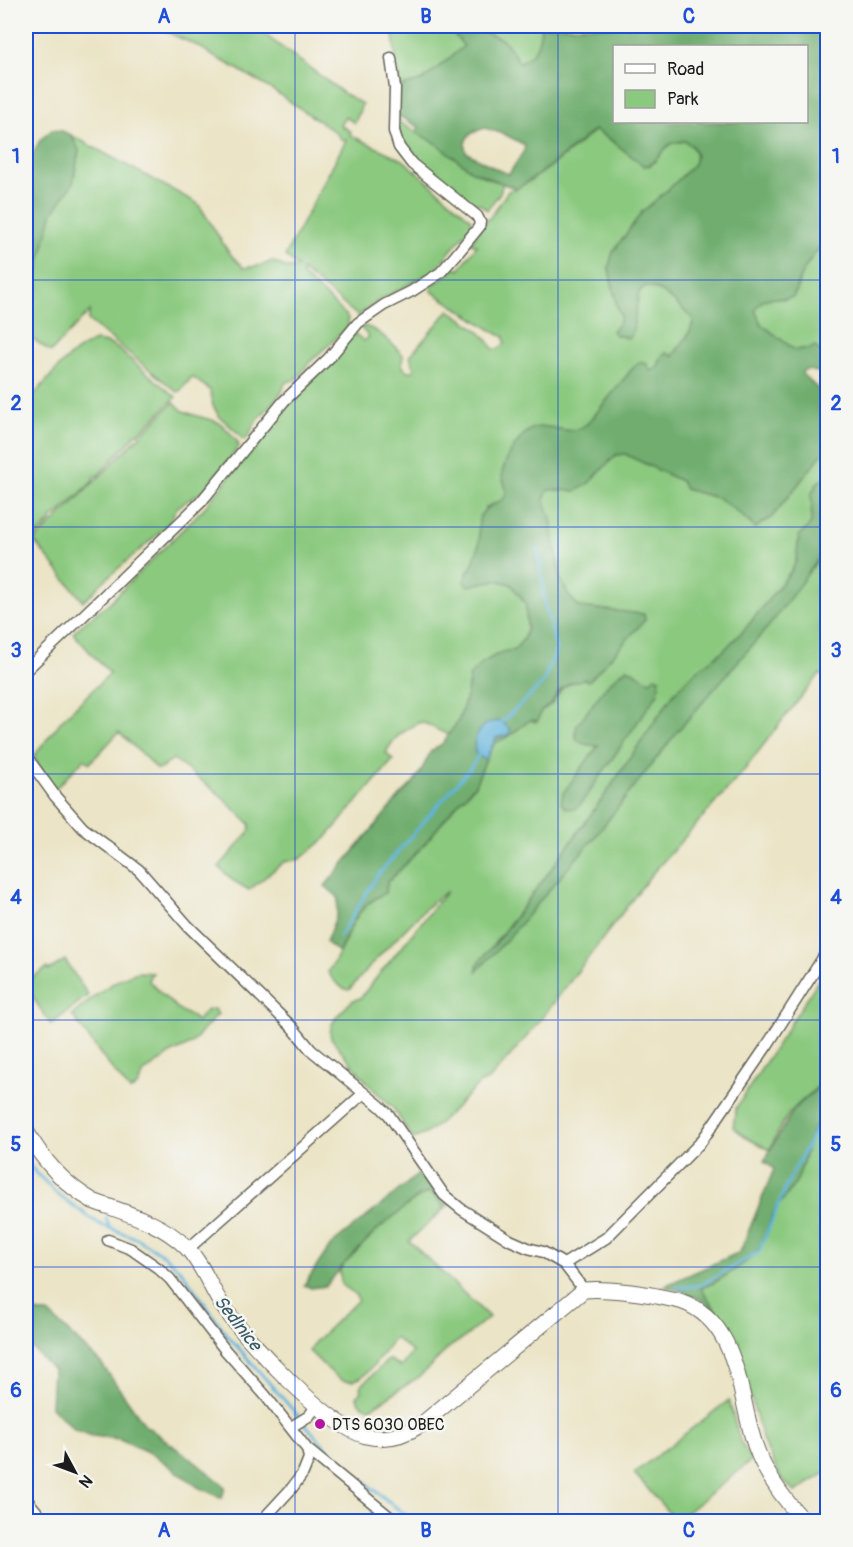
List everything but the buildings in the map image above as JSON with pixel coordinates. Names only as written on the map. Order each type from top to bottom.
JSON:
[{"type":"street","points":[[26,670],[200,502],[284,401],[329,358],[358,323],[384,305],[440,273],[478,226],[480,222],[477,216],[412,164],[399,147],[394,131],[395,88],[391,58]]},
{"type":"street","points":[[26,756],[83,828],[139,870],[188,926],[292,1027],[311,1050],[380,1106],[397,1125],[438,1189],[451,1201],[510,1240],[543,1252],[564,1264],[584,1290]]},
{"type":"street","points":[[564,1264],[606,1238],[701,1142],[768,1044],[828,950]]},
{"type":"street","points":[[188,1249],[364,1093]]},
{"type":"street","points":[[26,1131],[49,1164],[84,1196],[158,1226],[188,1249],[230,1315],[313,1410],[364,1435],[383,1437],[402,1435],[422,1424],[584,1290],[600,1289],[645,1294],[679,1301],[698,1310],[722,1333],[729,1347],[755,1446],[764,1465],[774,1484],[805,1521]]},
{"type":"street","points":[[108,1240],[131,1249],[159,1268],[226,1351],[293,1426],[307,1449],[309,1458],[307,1465],[292,1488],[268,1515],[267,1521]]},
{"type":"street","points":[[293,1426],[313,1410]]},
{"type":"street","points":[[307,1449],[396,1521]]},
{"type":"street","points":[[26,1499],[45,1521]]},
{"type":"green space","points":[[147,26],[257,26],[256,28],[362,104],[355,123],[345,117],[340,125],[351,132],[350,135],[403,160],[471,219],[472,224],[468,230],[434,271],[378,301],[358,316],[302,270],[302,275],[346,315],[348,327],[310,362],[296,379],[285,383],[282,392],[258,418],[245,440],[219,416],[213,406],[210,390],[192,377],[177,392],[88,320],[90,311],[51,352],[26,334],[26,319],[52,213],[73,183],[79,150],[71,135],[197,203],[229,253],[244,268],[272,261],[287,268],[298,267],[285,256],[346,140],[342,140],[335,132],[274,91],[200,47],[160,29],[143,30]]},
{"type":"green space","points":[[392,26],[447,26],[464,46],[423,80],[399,87]]},
{"type":"green space","points":[[447,26],[471,26],[501,39],[520,63],[534,51],[539,40],[541,26],[827,26],[827,240],[805,268],[793,297],[767,299],[755,310],[761,324],[795,350],[815,346],[827,359],[827,374],[808,370],[803,371],[802,374],[827,397],[827,448],[772,517],[755,528],[718,498],[685,489],[681,481],[625,454],[616,455],[588,484],[576,491],[548,490],[544,499],[551,519],[560,578],[569,596],[579,607],[644,614],[645,620],[589,681],[583,679],[568,684],[558,692],[551,704],[541,711],[538,721],[530,720],[509,736],[495,743],[475,785],[422,847],[388,882],[385,893],[367,904],[361,911],[339,952],[326,942],[337,914],[338,897],[325,886],[413,783],[431,751],[442,744],[459,720],[470,675],[482,663],[502,652],[514,650],[523,640],[527,629],[526,604],[511,584],[496,580],[468,586],[464,582],[479,544],[478,524],[482,512],[505,497],[502,476],[508,457],[516,444],[530,430],[545,427],[574,430],[582,427],[590,421],[639,362],[647,364],[650,371],[657,368],[666,353],[673,356],[691,329],[693,319],[670,298],[652,287],[645,286],[639,292],[632,335],[628,338],[616,335],[612,331],[620,322],[621,315],[609,269],[613,252],[642,212],[694,164],[696,157],[692,146],[685,141],[672,143],[653,163],[644,166],[607,137],[594,130],[516,189],[472,171],[434,142],[416,133],[419,127],[397,115],[399,87],[423,80],[464,46]],"holes":[[[485,128],[504,134],[525,145],[524,151],[509,174],[466,152],[465,142],[476,131]]]},
{"type":"green space","points":[[471,26],[541,26],[539,40],[534,51],[519,63],[501,39]]},
{"type":"green space","points":[[397,120],[434,142],[483,177],[503,183],[500,193],[487,210],[480,204],[465,202],[403,152]]},
{"type":"green space","points":[[52,130],[71,135],[79,150],[73,183],[52,214],[26,319],[27,171],[40,140]]},
{"type":"green space","points":[[595,130],[650,166],[671,143],[685,141],[694,151],[696,157],[694,164],[629,231],[613,252],[609,269],[621,315],[620,322],[612,331],[616,335],[628,338],[639,292],[645,286],[652,287],[670,298],[693,319],[692,324],[689,334],[673,356],[662,357],[657,368],[650,371],[648,367],[632,369],[583,428],[574,431],[539,427],[523,436],[505,486],[506,496],[501,501],[486,507],[478,532],[480,540],[477,552],[466,574],[468,586],[496,580],[511,584],[526,604],[527,629],[523,640],[514,650],[502,652],[489,659],[470,675],[459,720],[449,734],[420,722],[400,734],[386,753],[393,760],[325,839],[300,859],[284,862],[249,890],[232,880],[219,867],[250,831],[250,824],[215,791],[173,759],[161,769],[157,769],[119,732],[90,763],[84,759],[55,789],[34,756],[62,720],[110,673],[73,633],[110,602],[205,507],[244,459],[259,435],[355,334],[364,341],[369,337],[361,328],[364,326],[370,328],[390,342],[403,355],[402,365],[409,371],[413,371],[414,368],[410,356],[449,310],[480,332],[493,349],[502,346],[505,343],[504,336],[431,291],[431,287],[455,268],[459,270],[477,245],[471,243],[508,191],[530,181]]},
{"type":"green space","points":[[827,240],[827,359],[815,346],[795,350],[761,324],[755,310],[764,300],[786,299],[797,291],[804,270]]},
{"type":"green space","points":[[96,341],[114,346],[176,397],[139,433],[134,435],[94,477],[93,481],[56,516],[52,517],[51,521],[26,546],[26,403],[76,351]]},
{"type":"green space","points":[[174,402],[183,411],[220,423],[234,437],[238,448],[205,489],[178,507],[169,523],[161,531],[83,601],[34,541]]},
{"type":"green space","points":[[827,448],[827,475],[817,483],[811,495],[811,524],[799,537],[796,561],[792,570],[746,628],[674,693],[605,795],[477,966],[594,838],[677,732],[773,621],[827,546],[827,680],[820,674],[742,773],[651,875],[536,1026],[490,1079],[479,1084],[439,1124],[413,1139],[394,1109],[369,1085],[331,1038],[330,1032],[337,1016],[352,1001],[360,998],[447,891],[429,905],[349,990],[337,984],[328,972],[362,909],[385,893],[388,882],[422,847],[475,785],[495,743],[509,736],[530,720],[536,722],[541,711],[552,704],[562,688],[575,681],[583,679],[589,681],[645,620],[579,607],[569,596],[560,578],[551,519],[544,499],[548,490],[588,484],[616,455],[625,454],[681,481],[685,489],[718,498],[751,524],[772,517]]},
{"type":"green space","points":[[827,475],[828,546],[773,621],[677,732],[594,838],[477,971],[482,958],[496,943],[605,795],[674,693],[746,628],[792,570],[796,561],[799,536],[811,524],[811,495],[817,484]]},
{"type":"green space","points":[[627,668],[650,681],[659,677],[658,693],[580,805],[574,809],[566,808],[561,803],[563,793],[598,746],[584,744],[577,740],[577,725],[608,684]]},
{"type":"green space","points":[[65,960],[88,995],[51,1025],[26,987],[26,981]]},
{"type":"green space","points":[[827,967],[828,1075],[788,1115],[768,1149],[747,1138],[733,1127],[736,1108]]},
{"type":"green space","points":[[138,972],[153,973],[149,981],[172,1004],[197,1021],[207,1010],[214,1009],[218,1014],[191,1044],[170,1054],[145,1071],[137,1086],[130,1091],[72,1015],[111,985]]},
{"type":"green space","points":[[827,1077],[827,1111],[811,1134],[798,1178],[774,1212],[759,1249],[745,1263],[701,1288],[723,1322],[702,1300],[664,1286],[740,1252],[774,1169],[764,1161],[794,1109]]},
{"type":"green space","points":[[827,1111],[827,1472],[795,1492],[782,1479],[763,1442],[740,1356],[728,1328],[701,1288],[714,1283],[756,1253],[762,1244],[773,1214],[797,1179],[816,1123]]},
{"type":"green space","points":[[422,1171],[450,1204],[445,1208],[430,1192],[418,1197],[378,1229],[326,1286],[311,1288],[304,1285],[331,1245]]},
{"type":"green space","points":[[430,1192],[445,1208],[409,1241],[489,1317],[451,1346],[419,1377],[371,1408],[366,1407],[357,1397],[361,1391],[360,1387],[388,1360],[401,1367],[412,1352],[395,1338],[365,1374],[350,1381],[339,1378],[309,1351],[313,1344],[358,1300],[354,1293],[342,1285],[340,1270],[345,1263],[366,1240],[396,1214]]},
{"type":"green space","points":[[26,1312],[48,1313],[101,1363],[145,1425],[225,1487],[222,1498],[198,1487],[154,1455],[120,1439],[92,1436],[74,1429],[51,1407],[53,1370],[31,1347],[26,1347]]},
{"type":"green space","points":[[729,1400],[740,1441],[752,1460],[676,1521],[634,1473]]},
{"type":"water","points":[[496,721],[502,722],[510,729],[510,734],[496,738],[486,759],[482,758],[475,753],[476,737],[482,728]]},
{"type":"waterway","points":[[26,373],[31,352]]},
{"type":"waterway","points":[[501,723],[543,683],[556,649],[545,604],[538,549]]},
{"type":"waterway","points":[[340,936],[377,876],[471,767],[480,753]]},
{"type":"waterway","points":[[677,1288],[701,1285],[759,1252],[787,1184],[822,1117],[828,1110]]},
{"type":"waterway","name":"Sedlnice","points":[[26,1162],[57,1194],[99,1224],[136,1238],[165,1256],[183,1273],[227,1335],[300,1418]]},
{"type":"waterway","points":[[106,1218],[109,1227]]},
{"type":"waterway","name":"Sedlnice","points":[[304,1423],[371,1488],[415,1522]]},
{"type":"place","name":"DTS 6030 OBEC","points":[[320,1424]]}]
